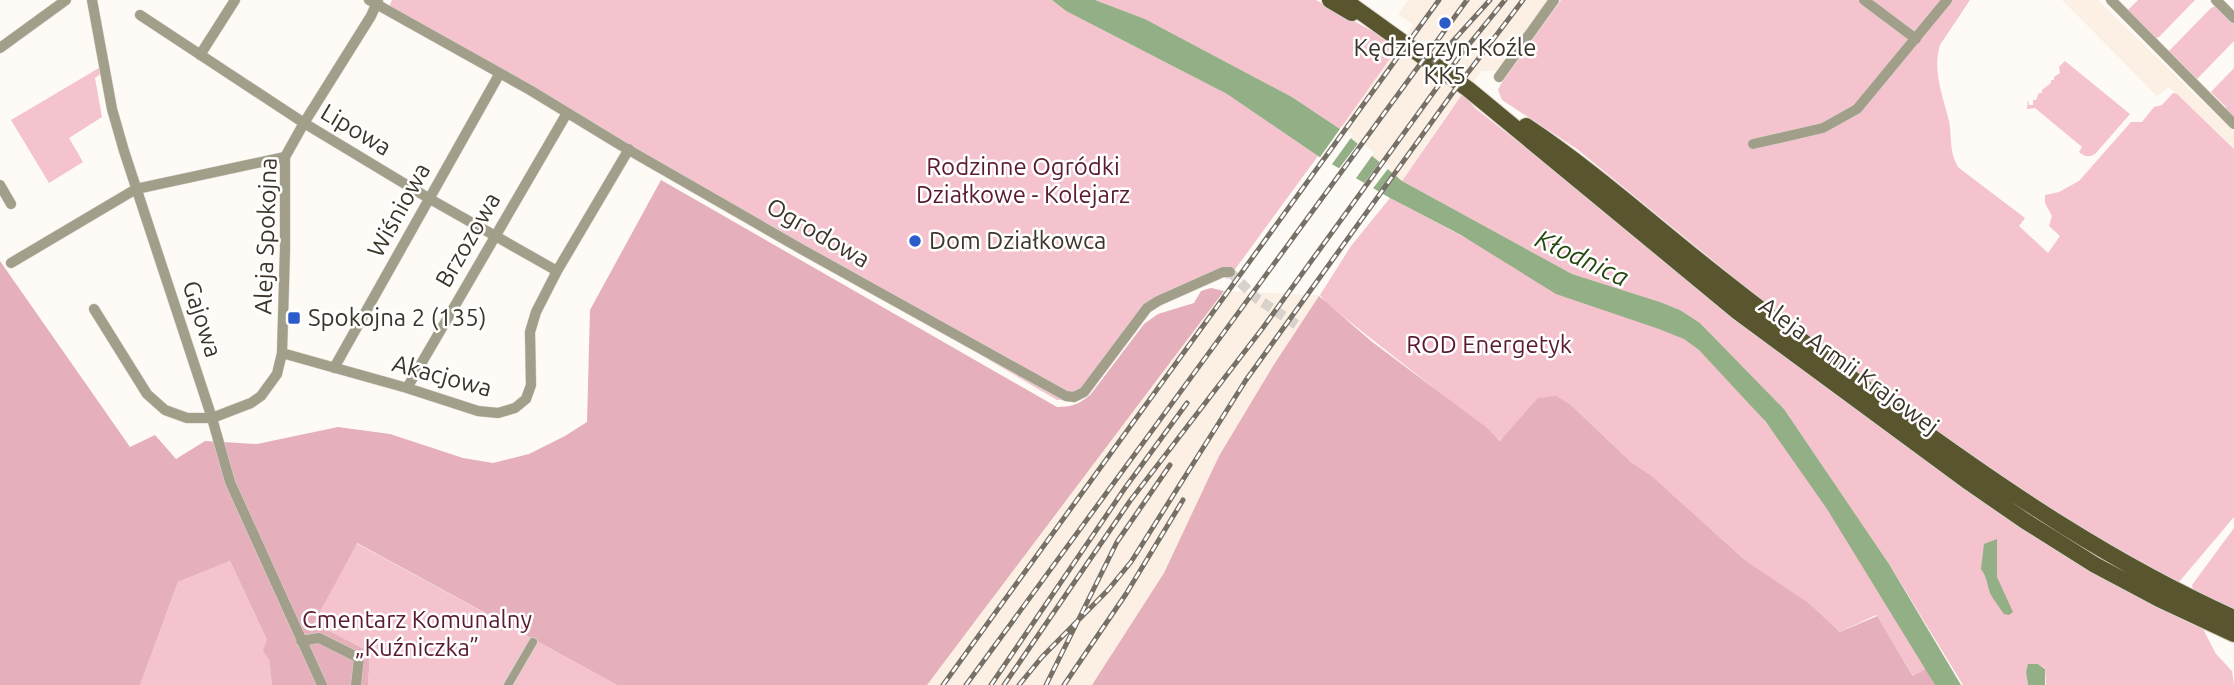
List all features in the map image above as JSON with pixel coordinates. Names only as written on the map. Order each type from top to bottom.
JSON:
[{"type":"main road","name":"Aleja Armii Krajowej","points":[[1330,0],[1403,41]]},
{"type":"main road","name":"Aleja Armii Krajowej","points":[[1344,0],[1468,89],[1574,159],[1795,337],[2023,502],[2103,552],[2234,618]]},
{"type":"main road","name":"Aleja Armii Krajowej","points":[[1468,89],[1738,313],[1970,483],[2095,565],[2234,634]]},
{"type":"street","points":[[0,48],[66,0]]},
{"type":"street","name":"Gajowa","points":[[92,0],[112,109],[212,418],[230,482],[322,685]]},
{"type":"street","points":[[200,55],[235,0]]},
{"type":"street","points":[[1499,77],[1554,0]]},
{"type":"street","points":[[1864,0],[1916,39]]},
{"type":"street","points":[[1753,144],[1823,128],[1857,109],[1947,0]]},
{"type":"street","points":[[2110,0],[2234,124]]},
{"type":"street","points":[[2216,0],[2234,18]]},
{"type":"street","name":"Ogrodowa","points":[[375,1],[629,149],[1066,396],[1074,397],[1084,393],[1147,308],[1226,272]]},
{"type":"street","name":"Aleja Spokojna","points":[[212,418],[251,403],[261,396],[277,374],[282,353],[285,157],[371,16],[375,1]]},
{"type":"street","name":"Lipowa","points":[[140,15],[304,123],[556,271]]},
{"type":"street","name":"Wiśniowa","points":[[334,368],[500,73]]},
{"type":"street","name":"Brzozowa","points":[[407,388],[567,113]]},
{"type":"street","name":"Akacjowa","points":[[282,353],[478,411],[498,413],[515,408],[526,398],[531,386],[530,332],[536,312],[556,271],[629,149]]},
{"type":"street","points":[[11,263],[136,189],[285,157]]},
{"type":"street","points":[[0,185],[11,204]]},
{"type":"street","points":[[94,309],[147,394],[165,410],[187,418],[212,418]]},
{"type":"street","points":[[302,640],[319,638],[359,658],[358,684]]},
{"type":"street","points":[[508,685],[533,642]]},
{"type":"shaded area","points":[[1052,0],[1095,0],[1145,19],[1292,97],[1340,129],[1402,181],[1572,274],[1660,302],[1680,310],[1700,323],[1784,409],[1889,564],[1961,685],[1935,685],[1827,509],[1766,422],[1699,350],[1684,339],[1659,329],[1556,294],[1461,235],[1318,156],[1227,94],[1066,11]]},
{"type":"shaded area","points":[[1408,0],[1548,0],[1496,71],[1482,71],[1447,114],[1402,181],[1340,129],[1413,25],[1398,14]]},
{"type":"shaded area","points":[[2062,0],[2098,0],[2234,132],[2234,148],[2169,87],[2157,96]]},
{"type":"shaded area","points":[[661,180],[1057,407],[1076,404],[1091,394],[1144,324],[1158,314],[1194,303],[1201,291],[1211,288],[1224,291],[927,685],[617,685],[357,543],[314,623],[370,652],[368,685],[272,685],[269,659],[263,651],[267,640],[230,561],[178,582],[140,685],[0,685],[0,261],[130,447],[155,435],[176,459],[205,441],[257,444],[338,427],[390,434],[463,458],[493,463],[529,454],[587,422],[590,310]]},
{"type":"shaded area","points":[[1224,291],[1320,295],[1219,456],[1164,573],[1092,685],[927,685]]},
{"type":"shaded area","points":[[1319,296],[1371,341],[1487,428],[1500,441],[1538,398],[1556,396],[1571,405],[1631,462],[1652,476],[1745,560],[1809,603],[1840,632],[1877,616],[1913,676],[1926,669],[1935,685],[1092,685],[1164,573],[1219,456]]},
{"type":"shaded area","points":[[1997,539],[1997,577],[2013,612],[2009,615],[2004,614],[1991,595],[1981,569],[1984,544]]},
{"type":"shaded area","points":[[2028,664],[2038,664],[2045,669],[2045,685],[2028,685]]},
{"type":"green space","name":"Rodzinne Ogródki Działkowe - Kolejarz","points":[[392,0],[1052,0],[1066,11],[1227,94],[1318,156],[1228,279],[1220,276],[1146,308],[1089,383],[1069,400],[1057,400],[389,7]]},
{"type":"green space","points":[[1095,0],[1316,0],[1399,46],[1340,129],[1292,97],[1145,19]]},
{"type":"green space","points":[[1561,0],[1970,0],[1940,45],[1938,54],[1941,93],[1949,121],[1954,157],[1959,168],[2025,218],[2019,226],[2048,253],[2060,236],[2049,226],[2052,216],[2045,203],[2045,195],[2059,192],[2079,181],[2131,122],[2142,122],[2154,107],[2162,105],[2173,93],[2177,94],[2234,149],[2234,517],[2179,582],[2094,537],[1950,441],[1760,299],[1577,149],[1502,100],[1498,90],[1501,84]]},
{"type":"green space","points":[[2138,0],[2195,0],[2156,38],[2128,10]]},
{"type":"green space","points":[[2217,5],[2234,18],[2234,41],[2197,79],[2169,51]]},
{"type":"green space","points":[[2065,61],[2130,114],[2092,156],[2079,152],[2082,147],[2035,108],[2027,109],[2028,99],[2029,105],[2033,105],[2033,100],[2036,100],[2039,93],[2060,73],[2059,67]]},
{"type":"green space","points":[[99,68],[100,74],[95,78],[102,117],[69,138],[83,162],[49,183],[11,120]]},
{"type":"green space","points":[[2234,68],[2234,121],[2226,113],[2226,107],[2211,92]]},
{"type":"green space","points":[[1463,93],[1475,108],[1824,383],[2202,627],[2216,654],[2232,671],[2234,685],[2046,685],[2045,668],[2038,664],[2029,664],[2026,672],[2028,685],[1963,685],[1889,564],[1784,409],[1700,323],[1680,310],[1660,302],[1572,274],[1402,181]]},
{"type":"green space","name":"ROD Energetyk","points":[[1390,198],[1502,257],[1671,329],[1699,350],[1752,405],[1791,454],[1847,539],[1926,670],[1914,677],[1876,615],[1840,632],[1809,603],[1745,560],[1652,476],[1631,462],[1571,405],[1556,397],[1539,398],[1501,441],[1326,303],[1320,295],[1351,246]]},
{"type":"green space","points":[[2234,528],[2234,609],[2193,590],[2192,585]]},
{"type":"green space","name":"Cmentarz Komunalny „Kuźniczka”","points":[[356,543],[617,685],[368,685],[370,652],[314,623]]},
{"type":"green space","name":"Cmentarz Komunalny „Kuźniczka”","points":[[230,561],[267,640],[272,685],[140,685],[178,582]]},
{"type":"pier","points":[[1342,126],[1353,135],[1330,167],[1318,160]]},
{"type":"pier","points":[[1360,141],[1374,153],[1354,181],[1337,171]]},
{"type":"pier","points":[[1382,159],[1390,166],[1371,191],[1362,186]]},
{"type":"tunnel","points":[[1230,272],[1256,298],[1300,327]]},
{"type":"railway","points":[[943,685],[1439,0]]},
{"type":"railway","points":[[966,685],[1467,0]]},
{"type":"railway","points":[[1434,62],[1490,0]]},
{"type":"railway","points":[[1004,685],[1130,501],[1262,329],[1462,53],[1505,0]]},
{"type":"railway","points":[[1019,685],[1131,562],[1246,380],[1454,91],[1523,0]]},
{"type":"railway","points":[[991,685],[1125,488],[1187,403]]},
{"type":"railway","points":[[1046,685],[1117,542],[1170,465]]},
{"type":"railway","points":[[1064,685],[1126,594],[1183,500]]},
{"type":"place","name":"Kędzierzyn-Koźle KK5","points":[[1445,23]]},
{"type":"place","name":"Dom Działkowca","points":[[915,241]]},
{"type":"place","name":"Spokojna 2 (135)","points":[[294,318]]},
{"type":"water label","name":"Kłodnica","points":[[1582,258]]}]
